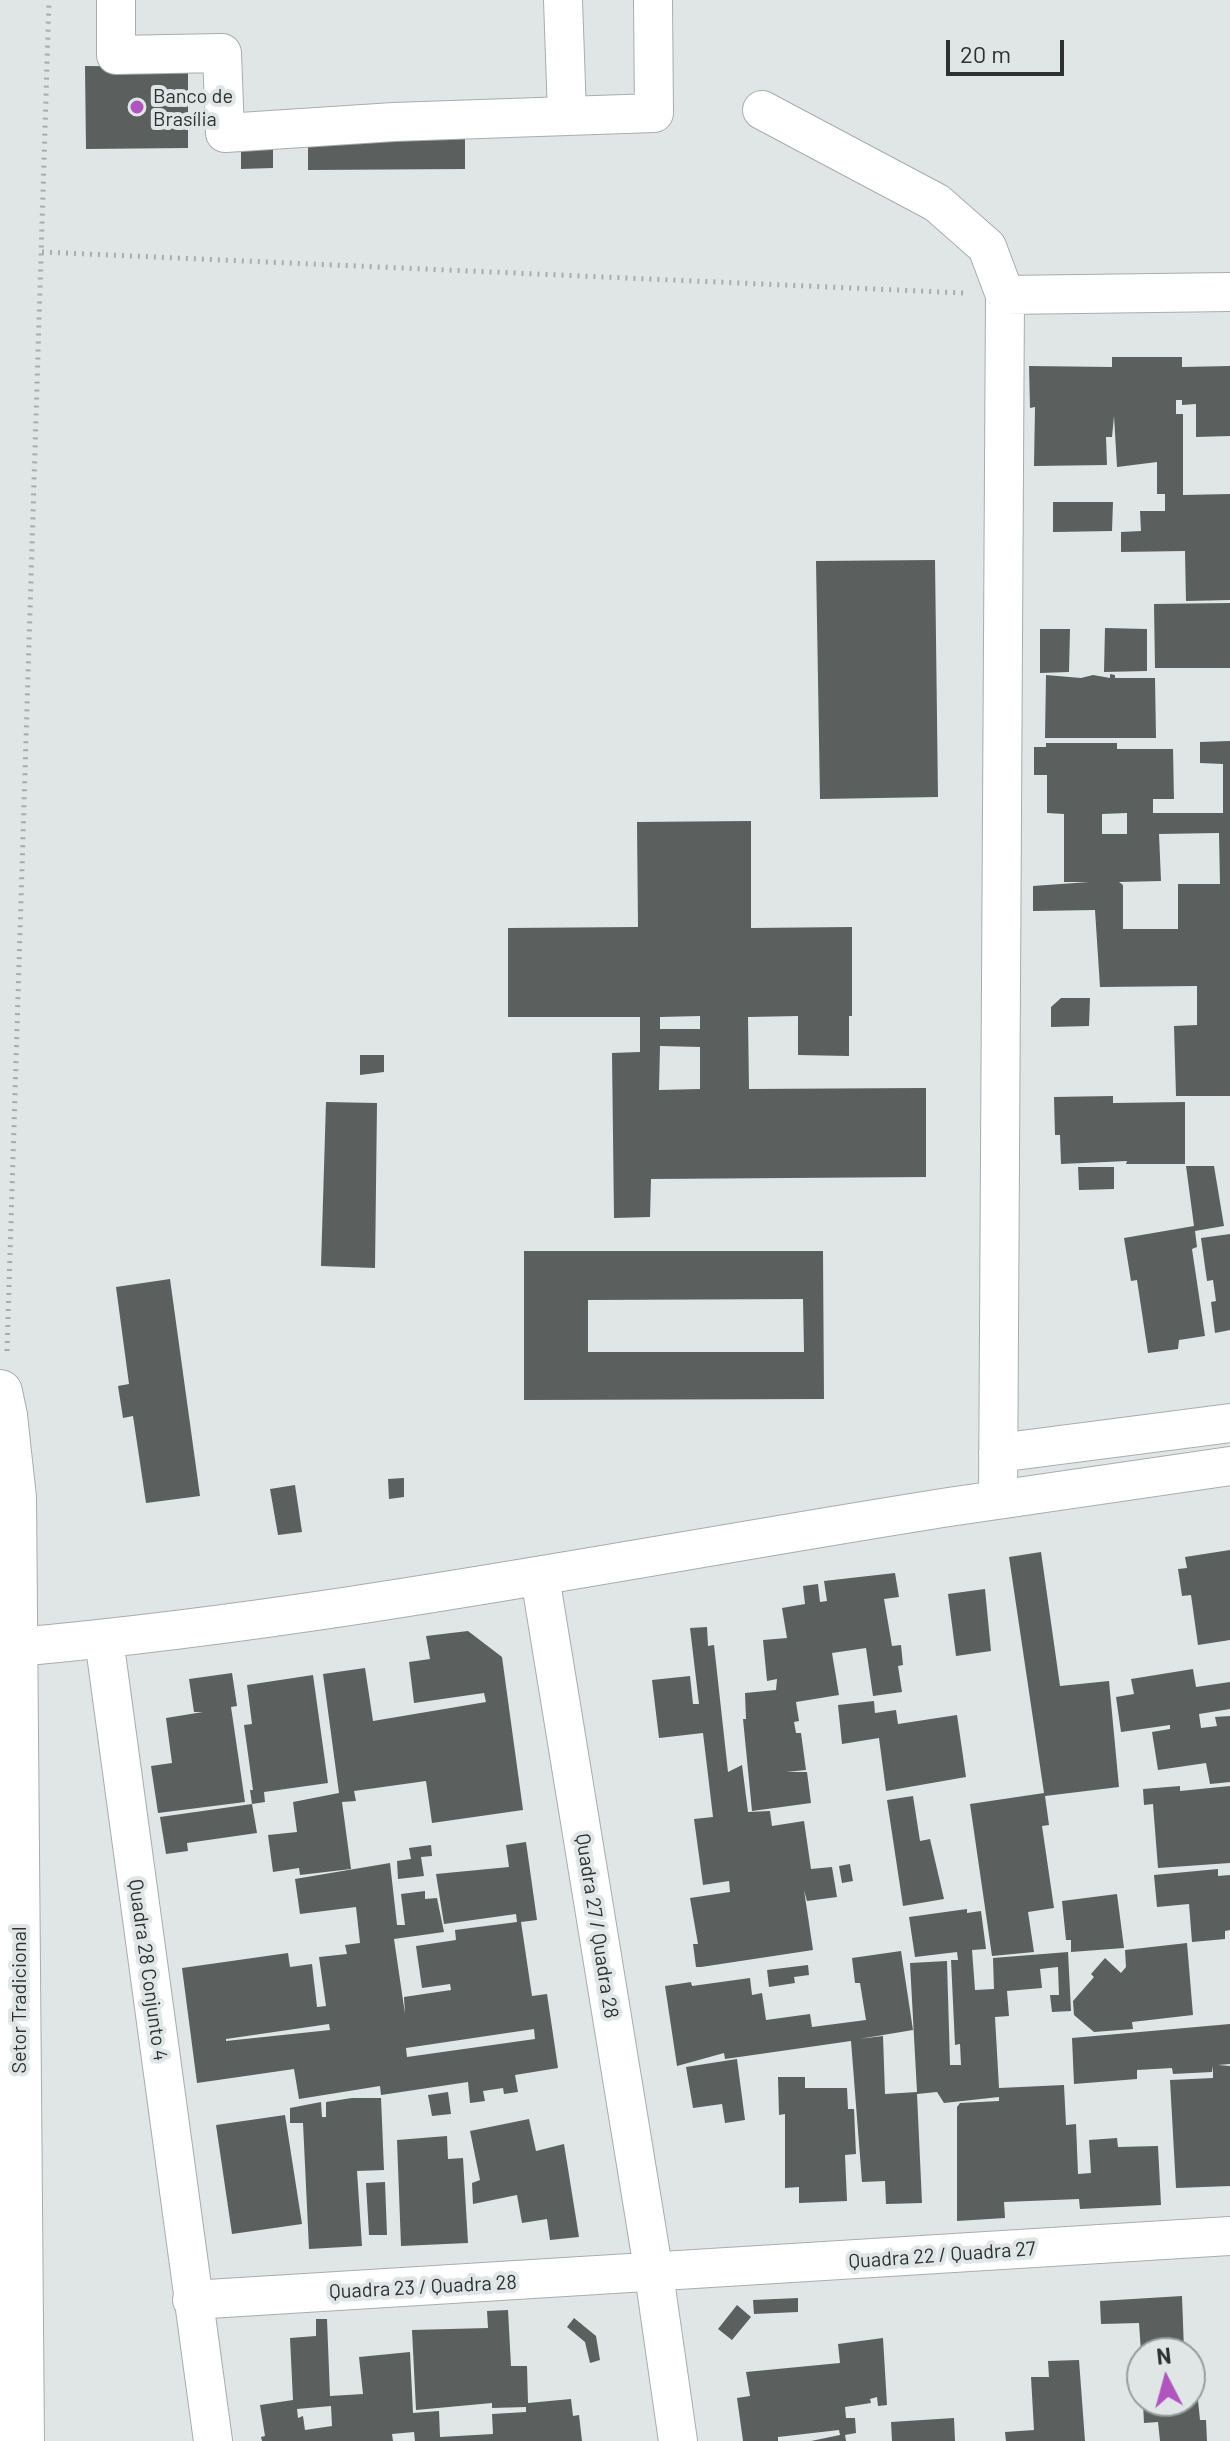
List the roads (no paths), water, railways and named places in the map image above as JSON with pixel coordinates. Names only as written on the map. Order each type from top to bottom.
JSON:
[{"type":"main road","name":"Setor Tradicional","points":[[3,1392],[14,1498],[17,1647],[22,2441]]},
{"type":"street","points":[[116,0],[116,55],[222,53],[225,133],[567,114],[654,113],[653,0]]},
{"type":"street","points":[[563,0],[567,114]]},
{"type":"street","points":[[762,110],[937,203],[987,247],[1005,295],[998,1500]]},
{"type":"street","points":[[1005,295],[1230,292]]},
{"type":"street","points":[[998,1453],[1230,1423]]},
{"type":"street","points":[[17,1647],[104,1639],[540,1577],[998,1500],[1230,1466]]},
{"type":"street","name":"Quadra 27 / Quadra 28","points":[[540,1577],[654,2274],[678,2441]]},
{"type":"street","name":"Quadra 28 Conjunto 4","points":[[104,1639],[213,2441]]},
{"type":"street","name":"Quadra 22 / Quadra 27","points":[[654,2274],[1230,2236]]},
{"type":"street","name":"Quadra 23 / Quadra 28","points":[[192,2300],[654,2274]]},
{"type":"place","name":"Banco de Brasília","points":[[137,107]]}]
